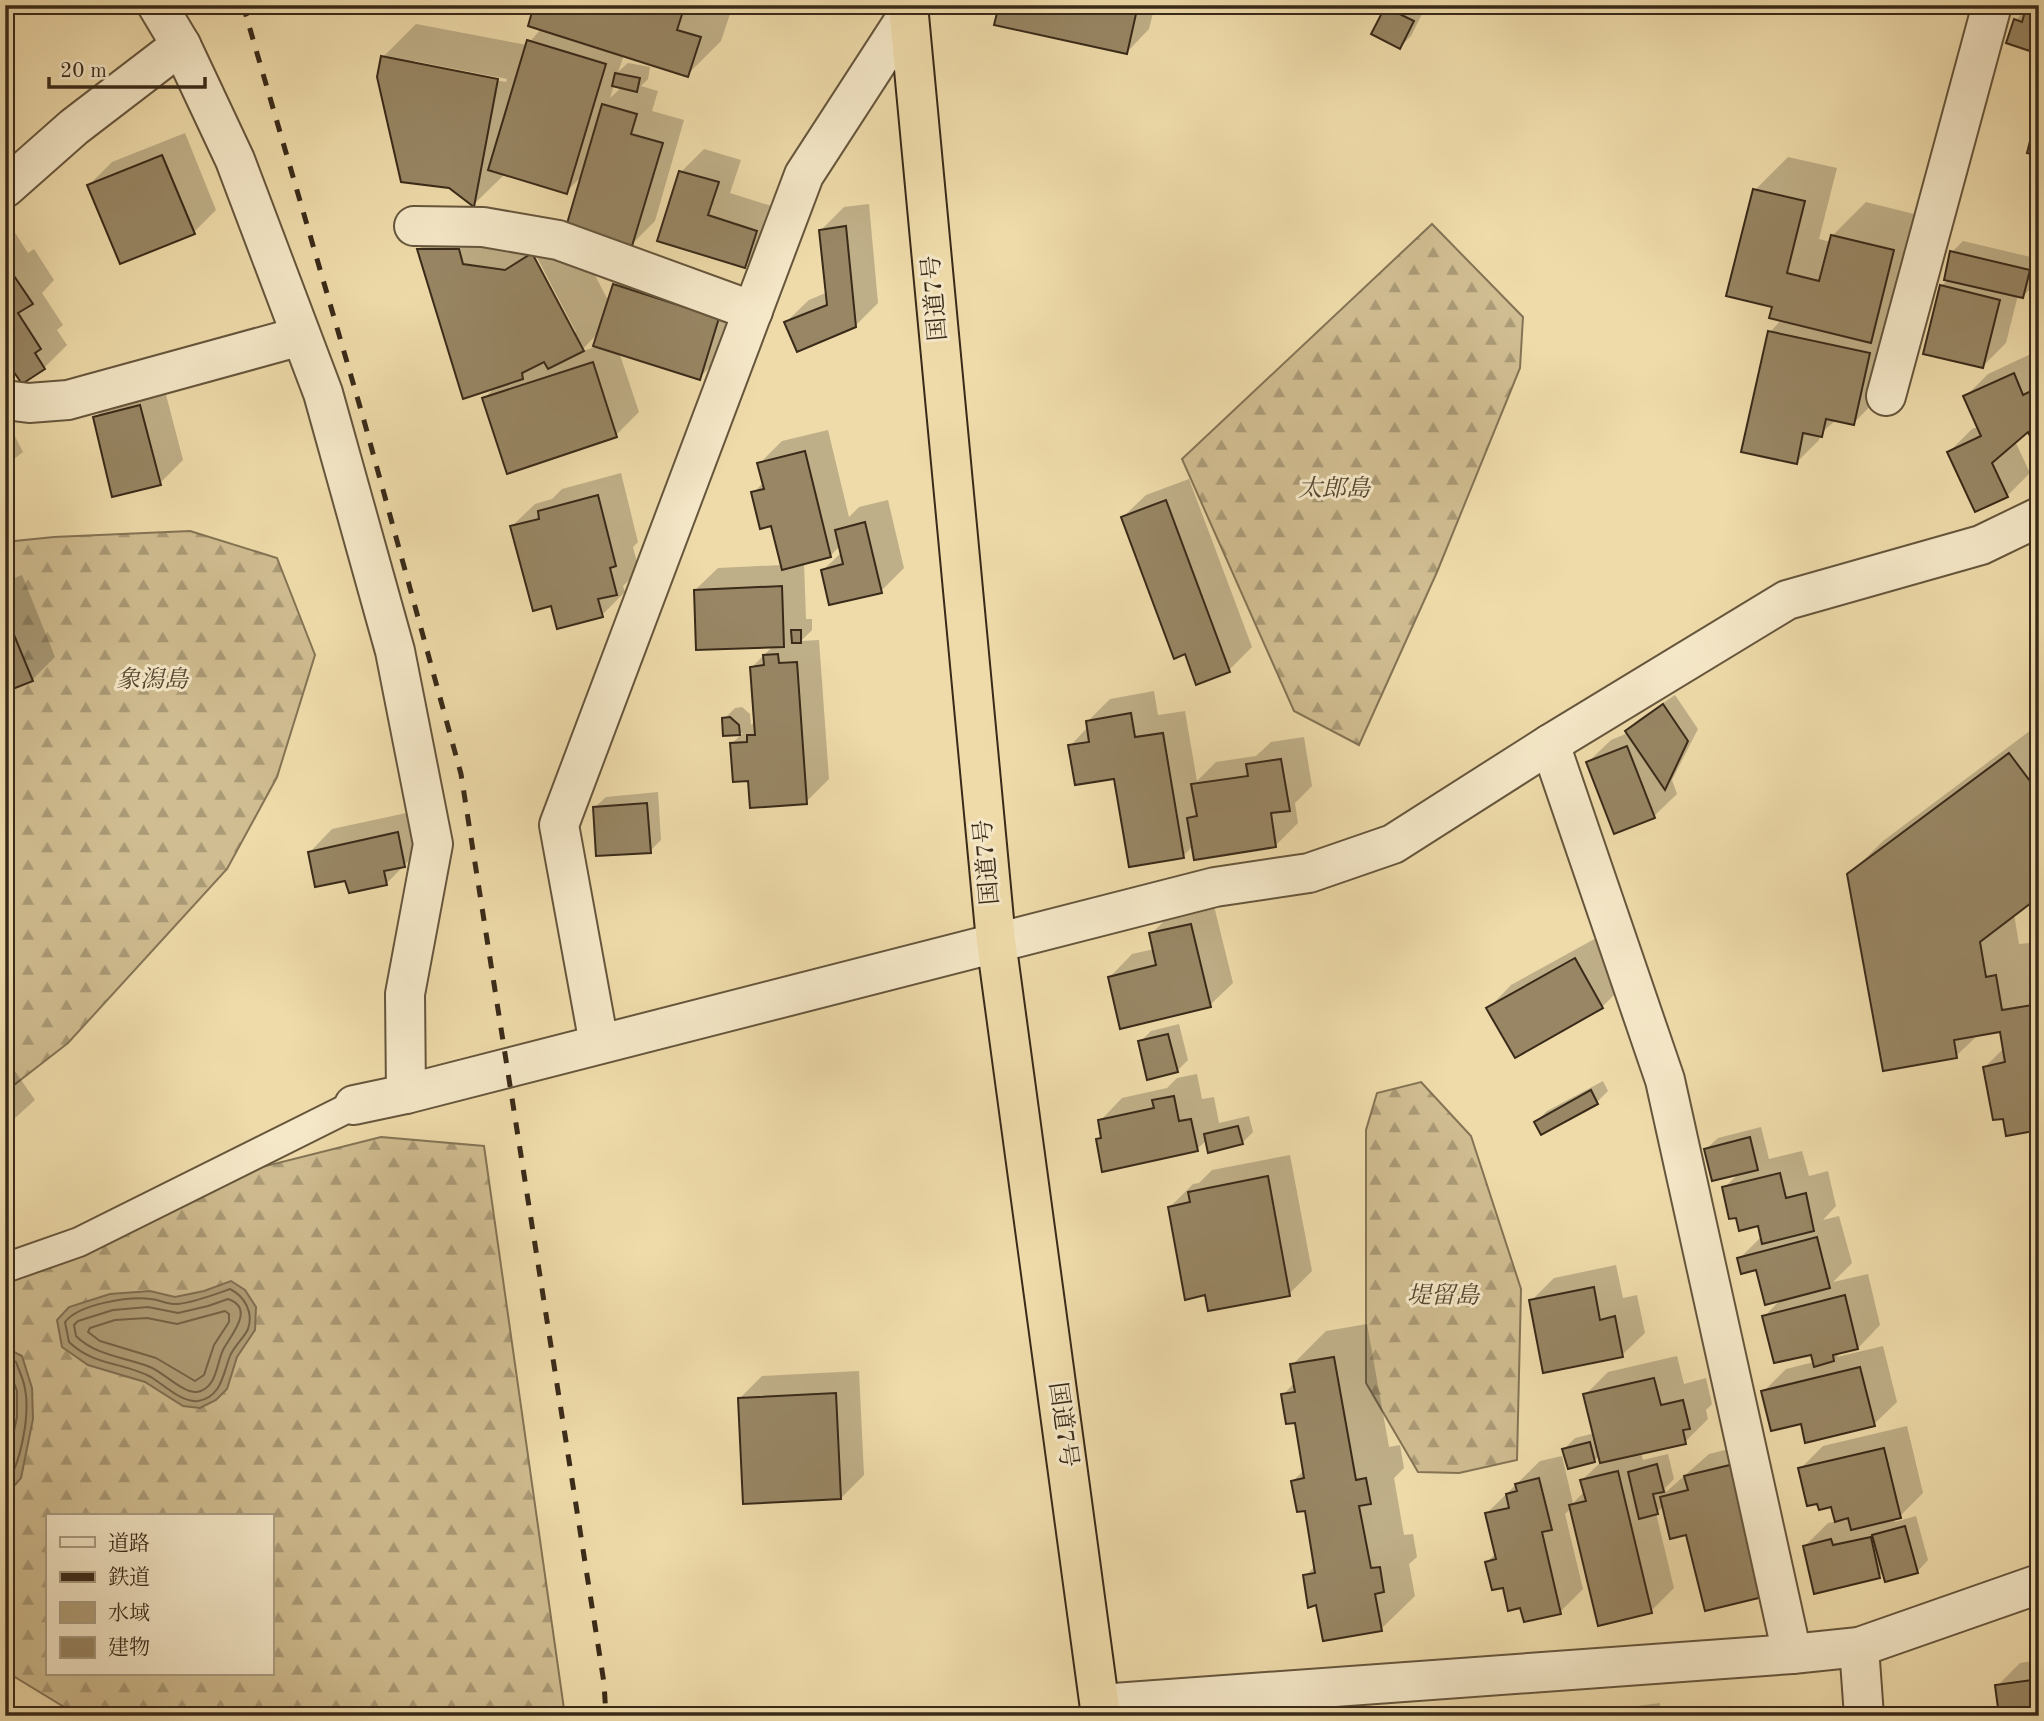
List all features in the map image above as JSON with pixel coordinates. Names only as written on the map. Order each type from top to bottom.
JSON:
[{"type":"highway","name":"国道7号","points":[[909,9],[996,941],[1100,1710]]},
{"type":"street","points":[[157,5],[181,45],[235,160],[323,393],[395,651],[433,844],[405,994],[406,1094]]},
{"type":"street","points":[[1886,396],[1992,5]]},
{"type":"street","points":[[599,1044],[559,825],[804,176],[909,9]]},
{"type":"street","points":[[5,188],[74,127],[181,45]]},
{"type":"street","points":[[414,226],[483,227],[558,240],[752,311]]},
{"type":"street","points":[[5,400],[29,403],[68,400],[301,336]]},
{"type":"street","points":[[354,1105],[1215,887],[1309,873],[1393,844],[1550,744],[1787,600],[1981,545],[2039,517]]},
{"type":"street","points":[[1550,744],[1665,1080],[1792,1654]]},
{"type":"street","points":[[1100,1710],[1859,1647],[2039,1584]]},
{"type":"street","points":[[1859,1647],[1864,1716]]},
{"type":"lane","points":[[5,1268],[79,1242],[354,1105]]},
{"type":"green space","name":"太郎島","points":[[1432,224],[1523,317],[1520,368],[1437,572],[1359,745],[1294,711],[1182,459]]},
{"type":"green space","name":"象潟島","points":[[190,531],[277,558],[315,655],[277,777],[227,869],[68,1043],[5,1092],[5,542]]},
{"type":"green space","name":"堤留島","points":[[1421,1082],[1471,1136],[1521,1289],[1517,1460],[1459,1473],[1418,1472],[1366,1383],[1366,1130],[1377,1093]]},
{"type":"green space","points":[[381,1137],[484,1146],[565,1716],[79,1716],[5,1671],[5,1278],[218,1178]]},
{"type":"water","points":[[231,1281],[245,1290],[256,1307],[255,1330],[237,1357],[227,1389],[216,1400],[200,1408],[183,1406],[145,1382],[88,1365],[62,1347],[57,1320],[69,1307],[110,1294],[150,1291],[175,1297],[204,1291]]},
{"type":"water","points":[[10,1350],[22,1356],[32,1388],[33,1419],[21,1478],[5,1496],[5,1352]]},
{"type":"building","points":[[534,5],[685,5],[677,30],[701,37],[688,77],[528,26]]},
{"type":"building","points":[[999,5],[1138,5],[1127,54],[994,25]]},
{"type":"building","points":[[2027,5],[2039,5],[2039,54],[2006,43],[2014,19],[2022,22]]},
{"type":"building","points":[[1385,7],[1414,21],[1400,49],[1371,34]]},
{"type":"building","points":[[527,40],[606,64],[567,194],[488,170]]},
{"type":"building","points":[[381,56],[498,79],[474,207],[449,188],[401,182],[377,77]]},
{"type":"building","points":[[615,73],[640,78],[637,92],[612,86]]},
{"type":"building","points":[[602,104],[637,114],[631,134],[663,143],[632,246],[566,227]]},
{"type":"building","points":[[2039,105],[2039,156],[2027,153]]},
{"type":"building","points":[[162,155],[195,234],[120,264],[87,185]]},
{"type":"building","points":[[679,171],[719,182],[708,215],[757,231],[745,268],[657,241]]},
{"type":"building","points":[[1753,189],[1805,201],[1787,273],[1819,281],[1831,235],[1894,250],[1871,343],[1769,318],[1772,307],[1726,296]]},
{"type":"building","points":[[846,226],[856,327],[797,352],[784,322],[827,305],[819,230]]},
{"type":"building","points":[[417,249],[459,249],[463,264],[505,270],[532,253],[584,351],[548,369],[544,362],[522,373],[523,379],[463,399]]},
{"type":"building","points":[[1950,251],[2030,270],[2023,298],[1944,280]]},
{"type":"building","points":[[10,270],[33,304],[18,313],[41,349],[35,353],[45,369],[22,384],[11,368],[5,372],[5,273]]},
{"type":"building","points":[[613,284],[719,318],[700,380],[593,346]]},
{"type":"building","points":[[1940,285],[2000,300],[1983,368],[1923,354]]},
{"type":"building","points":[[1768,331],[1870,353],[1854,425],[1826,419],[1822,437],[1803,433],[1797,464],[1741,452]]},
{"type":"building","points":[[593,362],[617,437],[507,474],[482,398]]},
{"type":"building","points":[[2014,373],[2023,395],[2039,387],[2039,455],[2028,432],[1992,463],[2008,497],[1975,512],[1947,452],[1981,436],[1963,396]]},
{"type":"building","points":[[140,405],[161,485],[112,497],[93,417]]},
{"type":"building","points":[[805,451],[831,557],[782,570],[771,526],[760,529],[751,492],[764,489],[757,463]]},
{"type":"building","points":[[598,495],[616,566],[610,568],[617,595],[598,599],[603,617],[557,629],[551,606],[533,611],[510,526],[539,519],[538,511]]},
{"type":"building","points":[[1166,500],[1230,672],[1196,685],[1185,654],[1174,659],[1121,517]]},
{"type":"building","points":[[865,522],[882,593],[829,605],[821,570],[843,564],[835,530]]},
{"type":"building","points":[[782,586],[784,647],[696,650],[694,590]]},
{"type":"building","points":[[5,613],[33,681],[5,692]]},
{"type":"building","points":[[791,630],[801,630],[801,643],[792,643]]},
{"type":"building","points":[[778,654],[779,663],[797,662],[807,804],[750,808],[748,781],[733,782],[730,743],[747,742],[747,735],[755,735],[750,667],[764,665],[763,655]]},
{"type":"building","points":[[1663,704],[1688,741],[1665,790],[1625,731]]},
{"type":"building","points":[[1131,713],[1135,737],[1163,733],[1184,858],[1129,867],[1114,779],[1075,785],[1068,745],[1089,742],[1086,721]]},
{"type":"building","points":[[730,717],[739,725],[740,735],[723,736],[722,718]]},
{"type":"building","points":[[1627,746],[1655,818],[1614,834],[1586,762]]},
{"type":"building","points":[[2009,753],[2039,793],[2039,897],[1980,942],[1986,977],[1996,975],[2002,1010],[2039,1004],[2039,1130],[2006,1136],[2003,1119],[1993,1120],[1983,1067],[2005,1062],[2000,1032],[1954,1040],[1957,1058],[1883,1071],[1847,874]]},
{"type":"building","points":[[1281,759],[1290,811],[1271,813],[1276,847],[1194,860],[1187,818],[1197,816],[1191,784],[1248,776],[1246,764]]},
{"type":"building","points":[[647,803],[651,853],[596,856],[593,807]]},
{"type":"building","points":[[398,832],[405,867],[384,871],[387,885],[349,893],[345,881],[315,887],[308,852]]},
{"type":"building","points":[[1191,924],[1211,1007],[1120,1029],[1108,977],[1156,965],[1149,933]]},
{"type":"building","points":[[1575,958],[1603,1008],[1515,1058],[1486,1008]]},
{"type":"building","points":[[1168,1034],[1178,1072],[1147,1080],[1138,1041]]},
{"type":"building","points":[[1591,1090],[1598,1104],[1541,1135],[1534,1122]]},
{"type":"building","points":[[1174,1096],[1179,1121],[1191,1119],[1198,1151],[1102,1172],[1096,1139],[1101,1138],[1098,1120],[1154,1108],[1152,1100]]},
{"type":"building","points":[[1238,1126],[1243,1144],[1208,1153],[1204,1134]]},
{"type":"building","points":[[1750,1137],[1758,1170],[1712,1181],[1704,1149]]},
{"type":"building","points":[[1780,1173],[1786,1198],[1806,1193],[1814,1231],[1762,1244],[1758,1226],[1739,1231],[1736,1218],[1729,1219],[1722,1187]]},
{"type":"building","points":[[1268,1176],[1290,1296],[1208,1311],[1205,1295],[1185,1300],[1168,1207],[1190,1202],[1188,1192]]},
{"type":"building","points":[[1817,1237],[1830,1288],[1765,1305],[1756,1270],[1741,1274],[1737,1258]]},
{"type":"building","points":[[1594,1287],[1600,1320],[1615,1316],[1623,1357],[1543,1373],[1529,1300]]},
{"type":"building","points":[[1845,1295],[1858,1349],[1833,1355],[1834,1361],[1814,1367],[1811,1355],[1774,1363],[1762,1316]]},
{"type":"building","points":[[1334,1357],[1356,1480],[1366,1478],[1371,1504],[1359,1506],[1371,1568],[1380,1567],[1384,1592],[1375,1594],[1382,1631],[1323,1641],[1316,1605],[1308,1608],[1303,1575],[1315,1573],[1305,1511],[1297,1512],[1291,1481],[1304,1478],[1295,1423],[1286,1424],[1281,1394],[1295,1392],[1290,1364]]},
{"type":"building","points":[[1860,1367],[1875,1426],[1805,1443],[1801,1424],[1771,1431],[1761,1391]]},
{"type":"building","points":[[1654,1378],[1661,1405],[1683,1400],[1690,1429],[1683,1430],[1686,1444],[1600,1463],[1583,1394]]},
{"type":"building","points":[[836,1393],[841,1499],[743,1504],[738,1398]]},
{"type":"building","points":[[1590,1442],[1595,1462],[1568,1469],[1562,1449]]},
{"type":"building","points":[[1884,1448],[1901,1518],[1851,1530],[1848,1518],[1835,1522],[1831,1507],[1819,1510],[1817,1504],[1807,1506],[1798,1468]]},
{"type":"building","points":[[1657,1464],[1664,1492],[1653,1494],[1658,1514],[1639,1519],[1628,1472]]},
{"type":"building","points":[[1734,1464],[1767,1596],[1705,1611],[1686,1535],[1670,1539],[1660,1497],[1688,1490],[1684,1476]]},
{"type":"building","points":[[1618,1471],[1652,1613],[1598,1626],[1569,1505],[1586,1501],[1580,1480]]},
{"type":"building","points":[[1539,1478],[1552,1530],[1542,1532],[1561,1614],[1524,1622],[1520,1608],[1508,1611],[1503,1588],[1492,1590],[1485,1562],[1496,1559],[1485,1513],[1509,1508],[1506,1494],[1517,1491],[1515,1484]]},
{"type":"building","points":[[1905,1526],[1918,1573],[1885,1582],[1872,1535]]},
{"type":"building","points":[[1871,1537],[1880,1578],[1814,1594],[1803,1546],[1831,1539],[1833,1545]]},
{"type":"building","points":[[2039,1679],[2039,1716],[1999,1716],[1995,1685]]},
{"type":"railway","points":[[243,5],[363,417],[461,774],[604,1683],[606,1716]]}]
